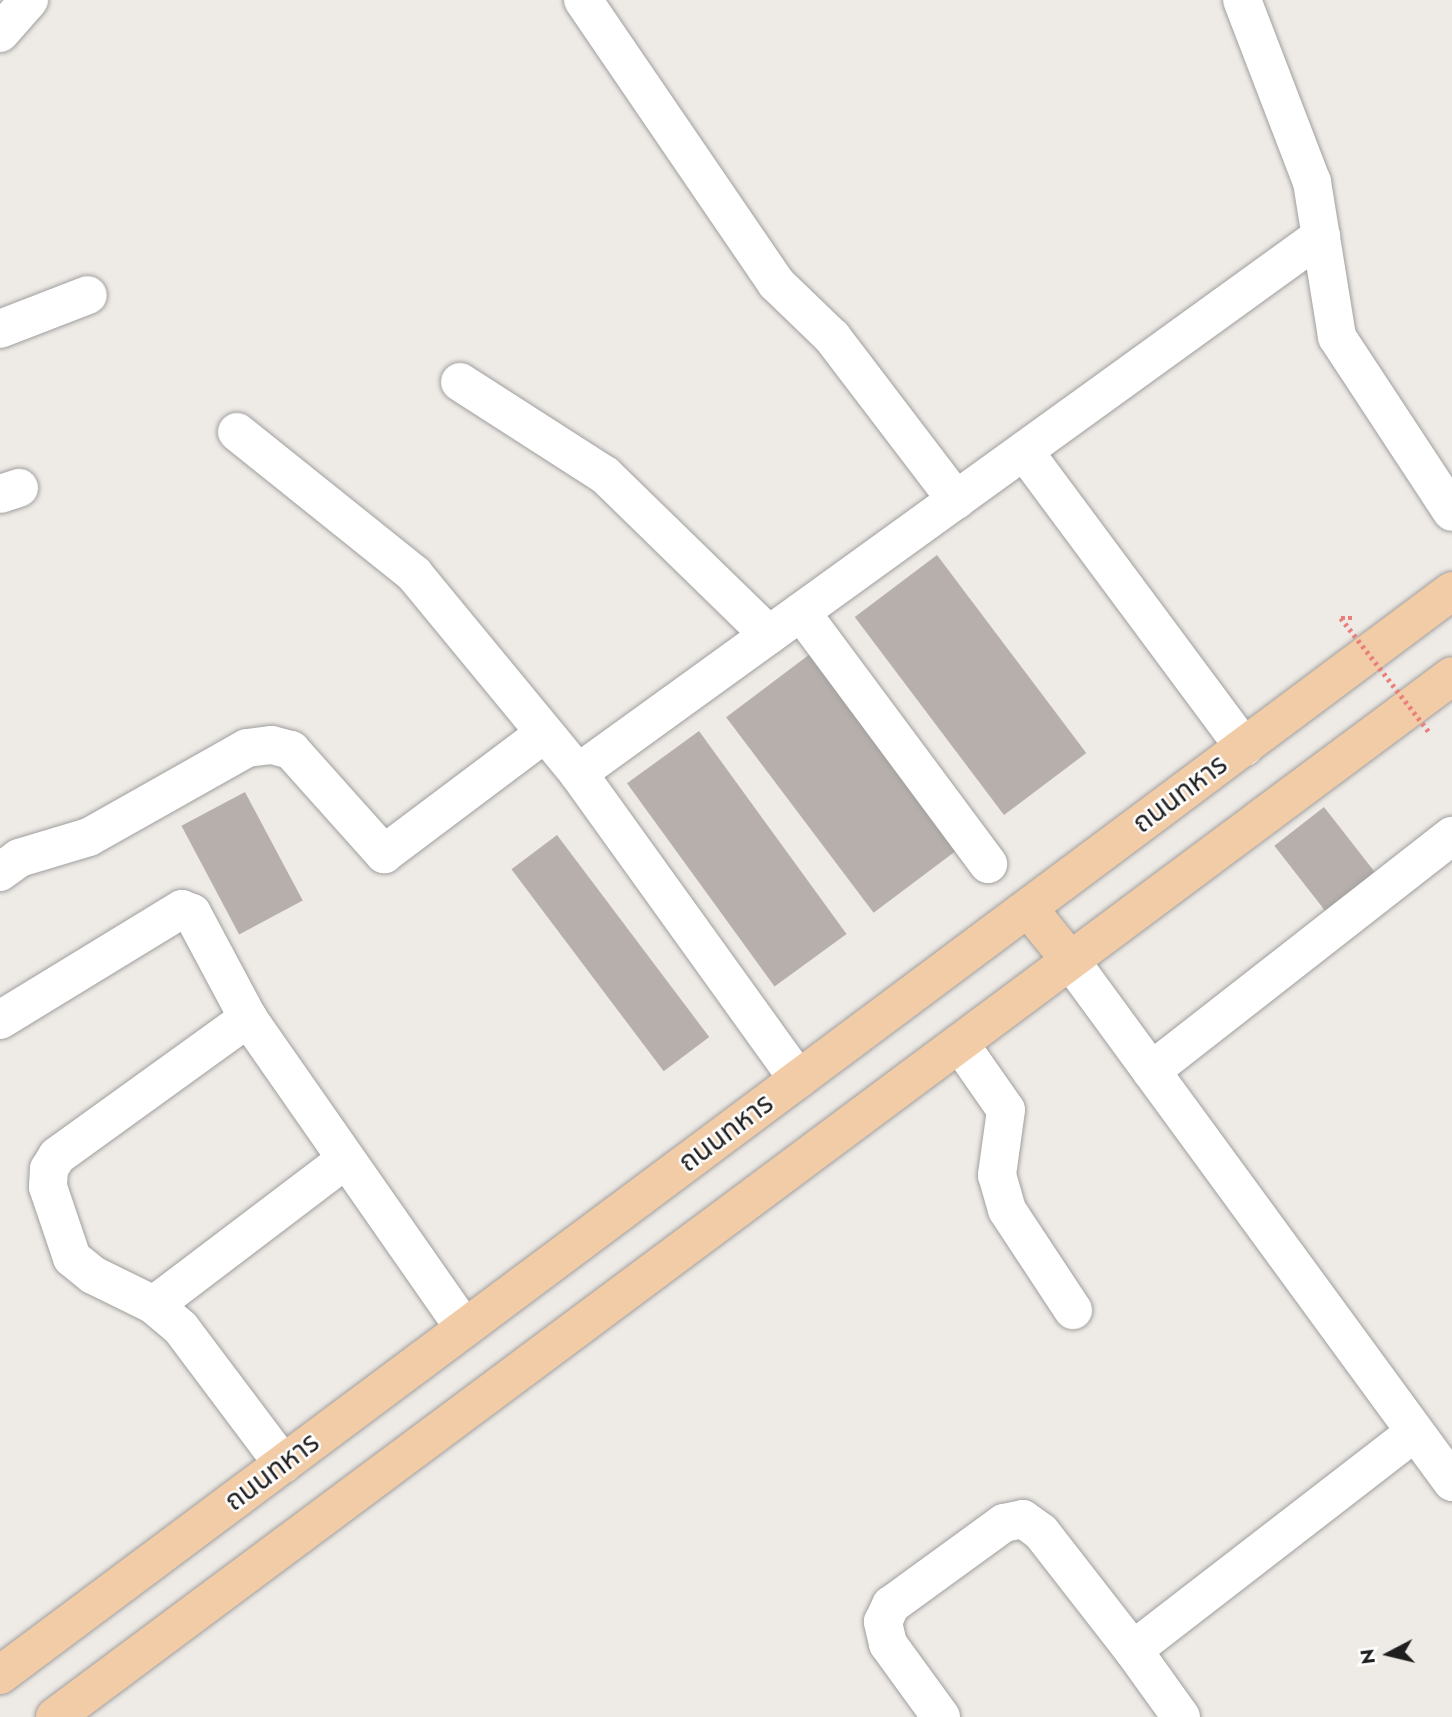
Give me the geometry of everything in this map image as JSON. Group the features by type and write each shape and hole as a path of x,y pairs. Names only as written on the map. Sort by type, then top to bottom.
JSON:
{"main road":[{"name":"ถนนทหาร","path":"0,1675 1452,591"},
{"path":"55,1717 1452,676"},
{"path":"1028,908 1070,960"}],"street":[{"path":"0,33 29,0"},
{"path":"583,0 776,284 832,337 956,500"},
{"path":"1242,0 1312,183 1337,337 1452,512"},
{"path":"578,773 1321,236"},
{"path":"0,330 88,295"},
{"path":"460,382 605,475 769,635"},
{"path":"237,432 414,574 578,773 798,1079"},
{"path":"1024,451 1244,747"},
{"path":"802,611 988,864"},
{"path":"0,872 19,858 89,837 247,748 272,745 291,750 384,854 545,733"},
{"path":"1151,1072 1452,836"},
{"path":"0,1020 182,909 192,914 248,1018 344,1161 464,1328"},
{"path":"1070,960 1452,1482"},
{"path":"248,1018 57,1156 49,1168 58,1226 72,1258 93,1275 154,1305 181,1328 283,1464"},
{"path":"960,1044 1006,1110 997,1175 1007,1210 1073,1310"},
{"path":"154,1305 344,1161"},
{"path":"1133,1650 1415,1432"},
{"path":"941,1717 888,1644 884,1622 891,1605 1004,1523 1023,1519 1041,1532 1133,1650 1181,1717"}],"path":[{"path":"1340,618 1429,732"}],"building":[{"path":"937,555 1086,753 1004,815 855,617"},
{"path":"810,654 957,850 874,913 726,717"},
{"path":"699,731 847,934 775,986 627,783"},
{"path":"245,792 303,901 239,934 181,826"},
{"path":"1324,807 1376,873 1326,912 1274,846"},
{"path":"557,835 709,1037 664,1071 511,869"}]}
